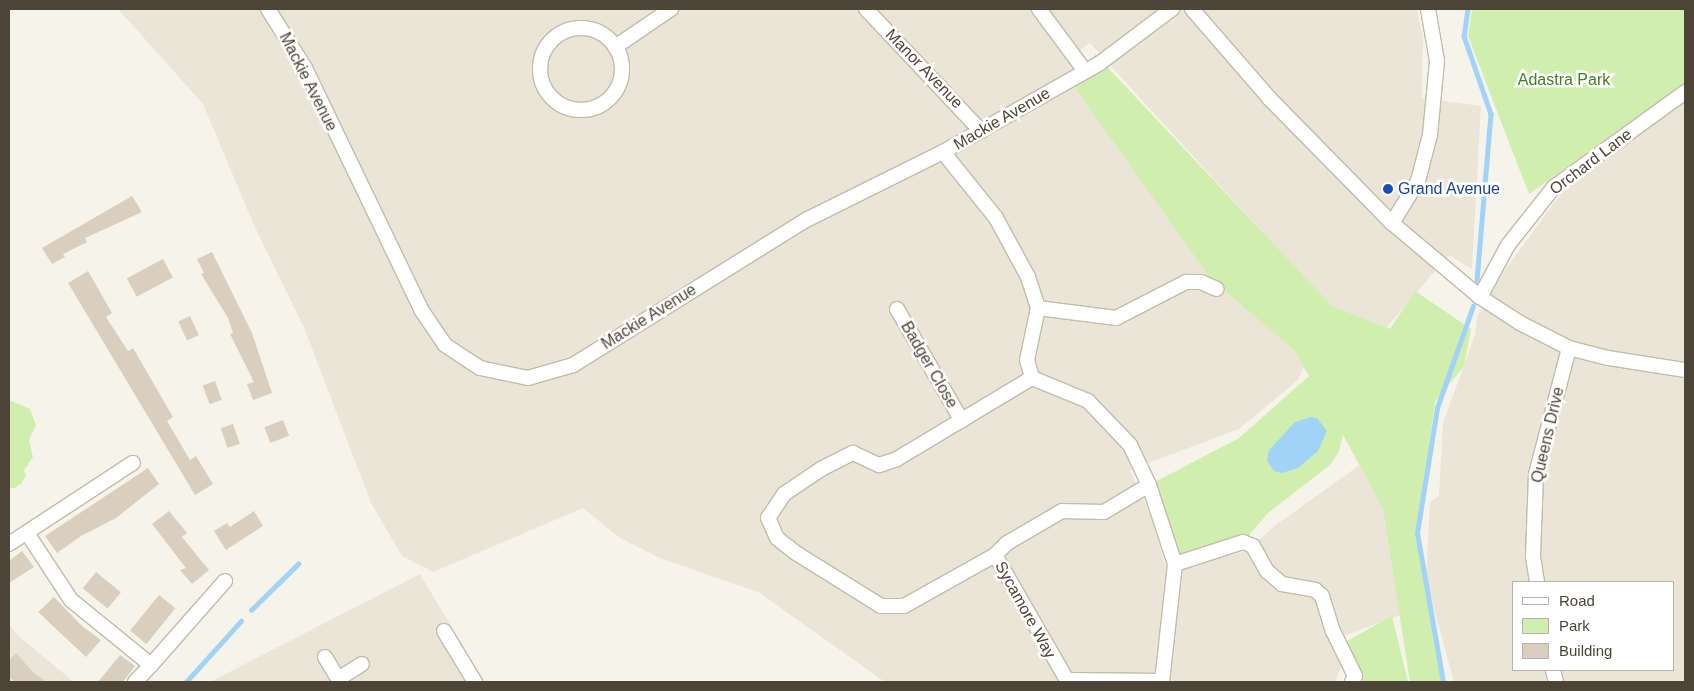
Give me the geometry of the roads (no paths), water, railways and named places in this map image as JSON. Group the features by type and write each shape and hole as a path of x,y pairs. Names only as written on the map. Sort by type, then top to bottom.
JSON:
{"street":[{"name":"Mackie Avenue","path":"268,9 305,68 422,310 445,345 480,368 528,378 573,366 808,219 943,152 1085,71 1172,9"},
{"path":"615,47 671,9"},
{"name":"Manor Avenue","path":"866,9 981,131"},
{"path":"1039,9 1085,71"},
{"path":"1192,9 1270,99 1392,223 1480,297 1520,323 1569,348 1608,358 1685,370"},
{"path":"1392,223 1418,181 1430,135 1437,61 1428,9"},
{"path":"582,28 600,34 615,47 622,73 618,87 598,107 585,110 571,109 548,94 540,68 548,44 557,36 582,28"},
{"name":"Orchard Lane","path":"1480,297 1508,245 1554,187 1685,92"},
{"path":"943,152 996,218 1028,277 1038,308 1027,360 1032,378 1088,401 1130,445 1149,485 1176,564 1162,682"},
{"path":"1038,308 1116,318 1186,282 1201,282 1217,289"},
{"name":"Badger Close","path":"897,309 962,420"},
{"name":"Queens Drive","path":"1537,581 1533,556 1536,474 1569,348"},
{"name":"Badger Close","path":"996,555 904,606 881,606 856,593 777,538 768,518 773,507 784,494 821,469 853,453 879,466 920,446 1032,378"},
{"path":"9,544 133,463"},
{"name":"Sycamore Way","path":"1149,485 1104,512 1062,512 1007,543 996,555 1066,681 1162,682"},
{"path":"27,533 71,600 151,665"},
{"path":"1176,564 1243,542 1253,546 1267,571 1282,584 1315,590 1322,596 1332,630 1355,676 1352,682"},
{"path":"135,682 225,581"},
{"path":"444,631 475,682"},
{"path":"325,657 339,681 362,664"}],"water":[{"path":"1311,417 1317,418 1327,431 1318,451 1298,468 1282,473 1274,471 1267,461 1269,450 1295,422"}],"waterway":[{"path":"1468,9 1464,36 1491,114 1477,280"},
{"path":"1443,682 1417,533 1437,408 1473,306"},
{"path":"251,610 298,564"},
{"path":"186,682 241,621"}],"place":[{"name":"Grand Avenue","path":"1388,189"}],"park label":[{"name":"Adastra Park","path":"1564,80"}]}
